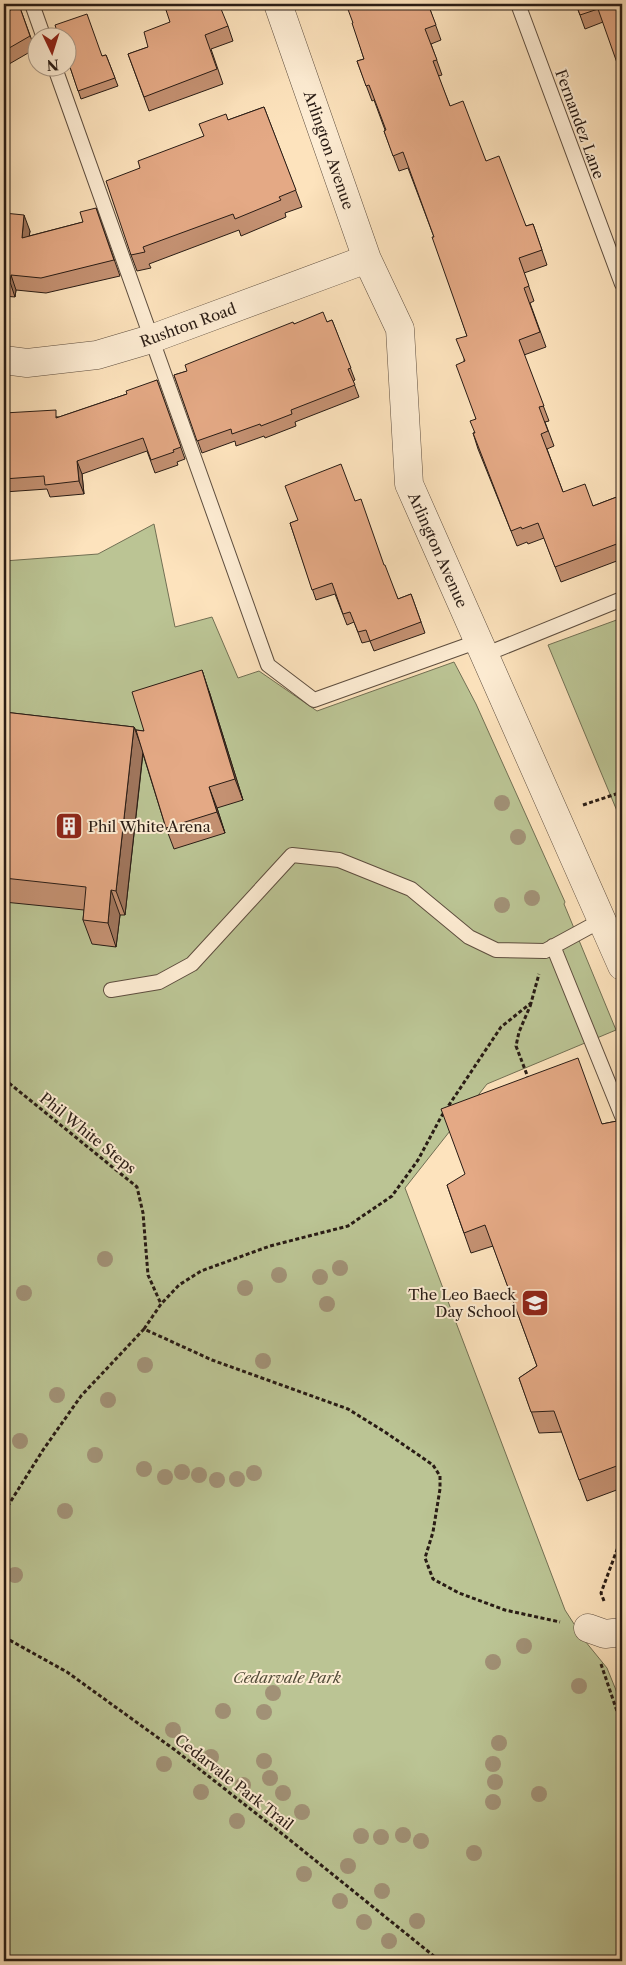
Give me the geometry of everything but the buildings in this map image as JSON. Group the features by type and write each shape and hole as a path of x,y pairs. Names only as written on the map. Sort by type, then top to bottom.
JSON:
{"street":[{"name":"Arlington Avenue","path":"278,4 367,259 400,328 409,484 622,966"},
{"name":"Rushton Road","path":"4,360 27,362 97,356 151,339 367,259"},
{"path":"588,1628 605,1634 622,1632"}],"lane":[{"path":"32,4 40,28"},
{"name":"Fernandez Lane","path":"518,4 622,284"},
{"path":"59,78 268,664 314,700 481,648 622,599"},
{"path":"111,990 159,982 192,964 292,855 339,860 411,889 469,937 496,950 549,949 602,920"},
{"path":"549,949 622,1116"}],"path":[{"path":"555,815 622,792"},
{"path":"531,1085 516,1046 519,1032 549,949"},
{"path":"4,1512 82,1396 144,1329 161,1304 179,1285 201,1271 270,1246 348,1226 392,1196 418,1160 441,1117 501,1027 531,1003"},
{"name":"Phil White Steps","path":"4,1079 137,1187 143,1213 148,1275 161,1304"},
{"path":"144,1329 212,1360 348,1409 433,1465 440,1476 440,1489 433,1532 426,1558 433,1579 459,1592 505,1610 588,1628 622,1726"},
{"path":"607,1606 601,1593 618,1548 622,1546"},
{"name":"Cedarvale Park Trail","path":"4,1637 67,1672 175,1750 440,1961"}],"green space":[{"name":"Cedarvale Park","path":"154,524 175,627 212,617 238,678 259,671 317,711 454,662 476,704 565,902 564,904 616,1030 487,1084 405,1188 565,1610 585,1641 607,1668 622,1705 622,1961 4,1961 4,561 98,554"},
{"path":"622,618 622,823 548,645"}],"place":[{"name":"Phil White Arena","path":"69,826"},
{"name":"The Leo Baeck Day School","path":"535,1303"}]}
